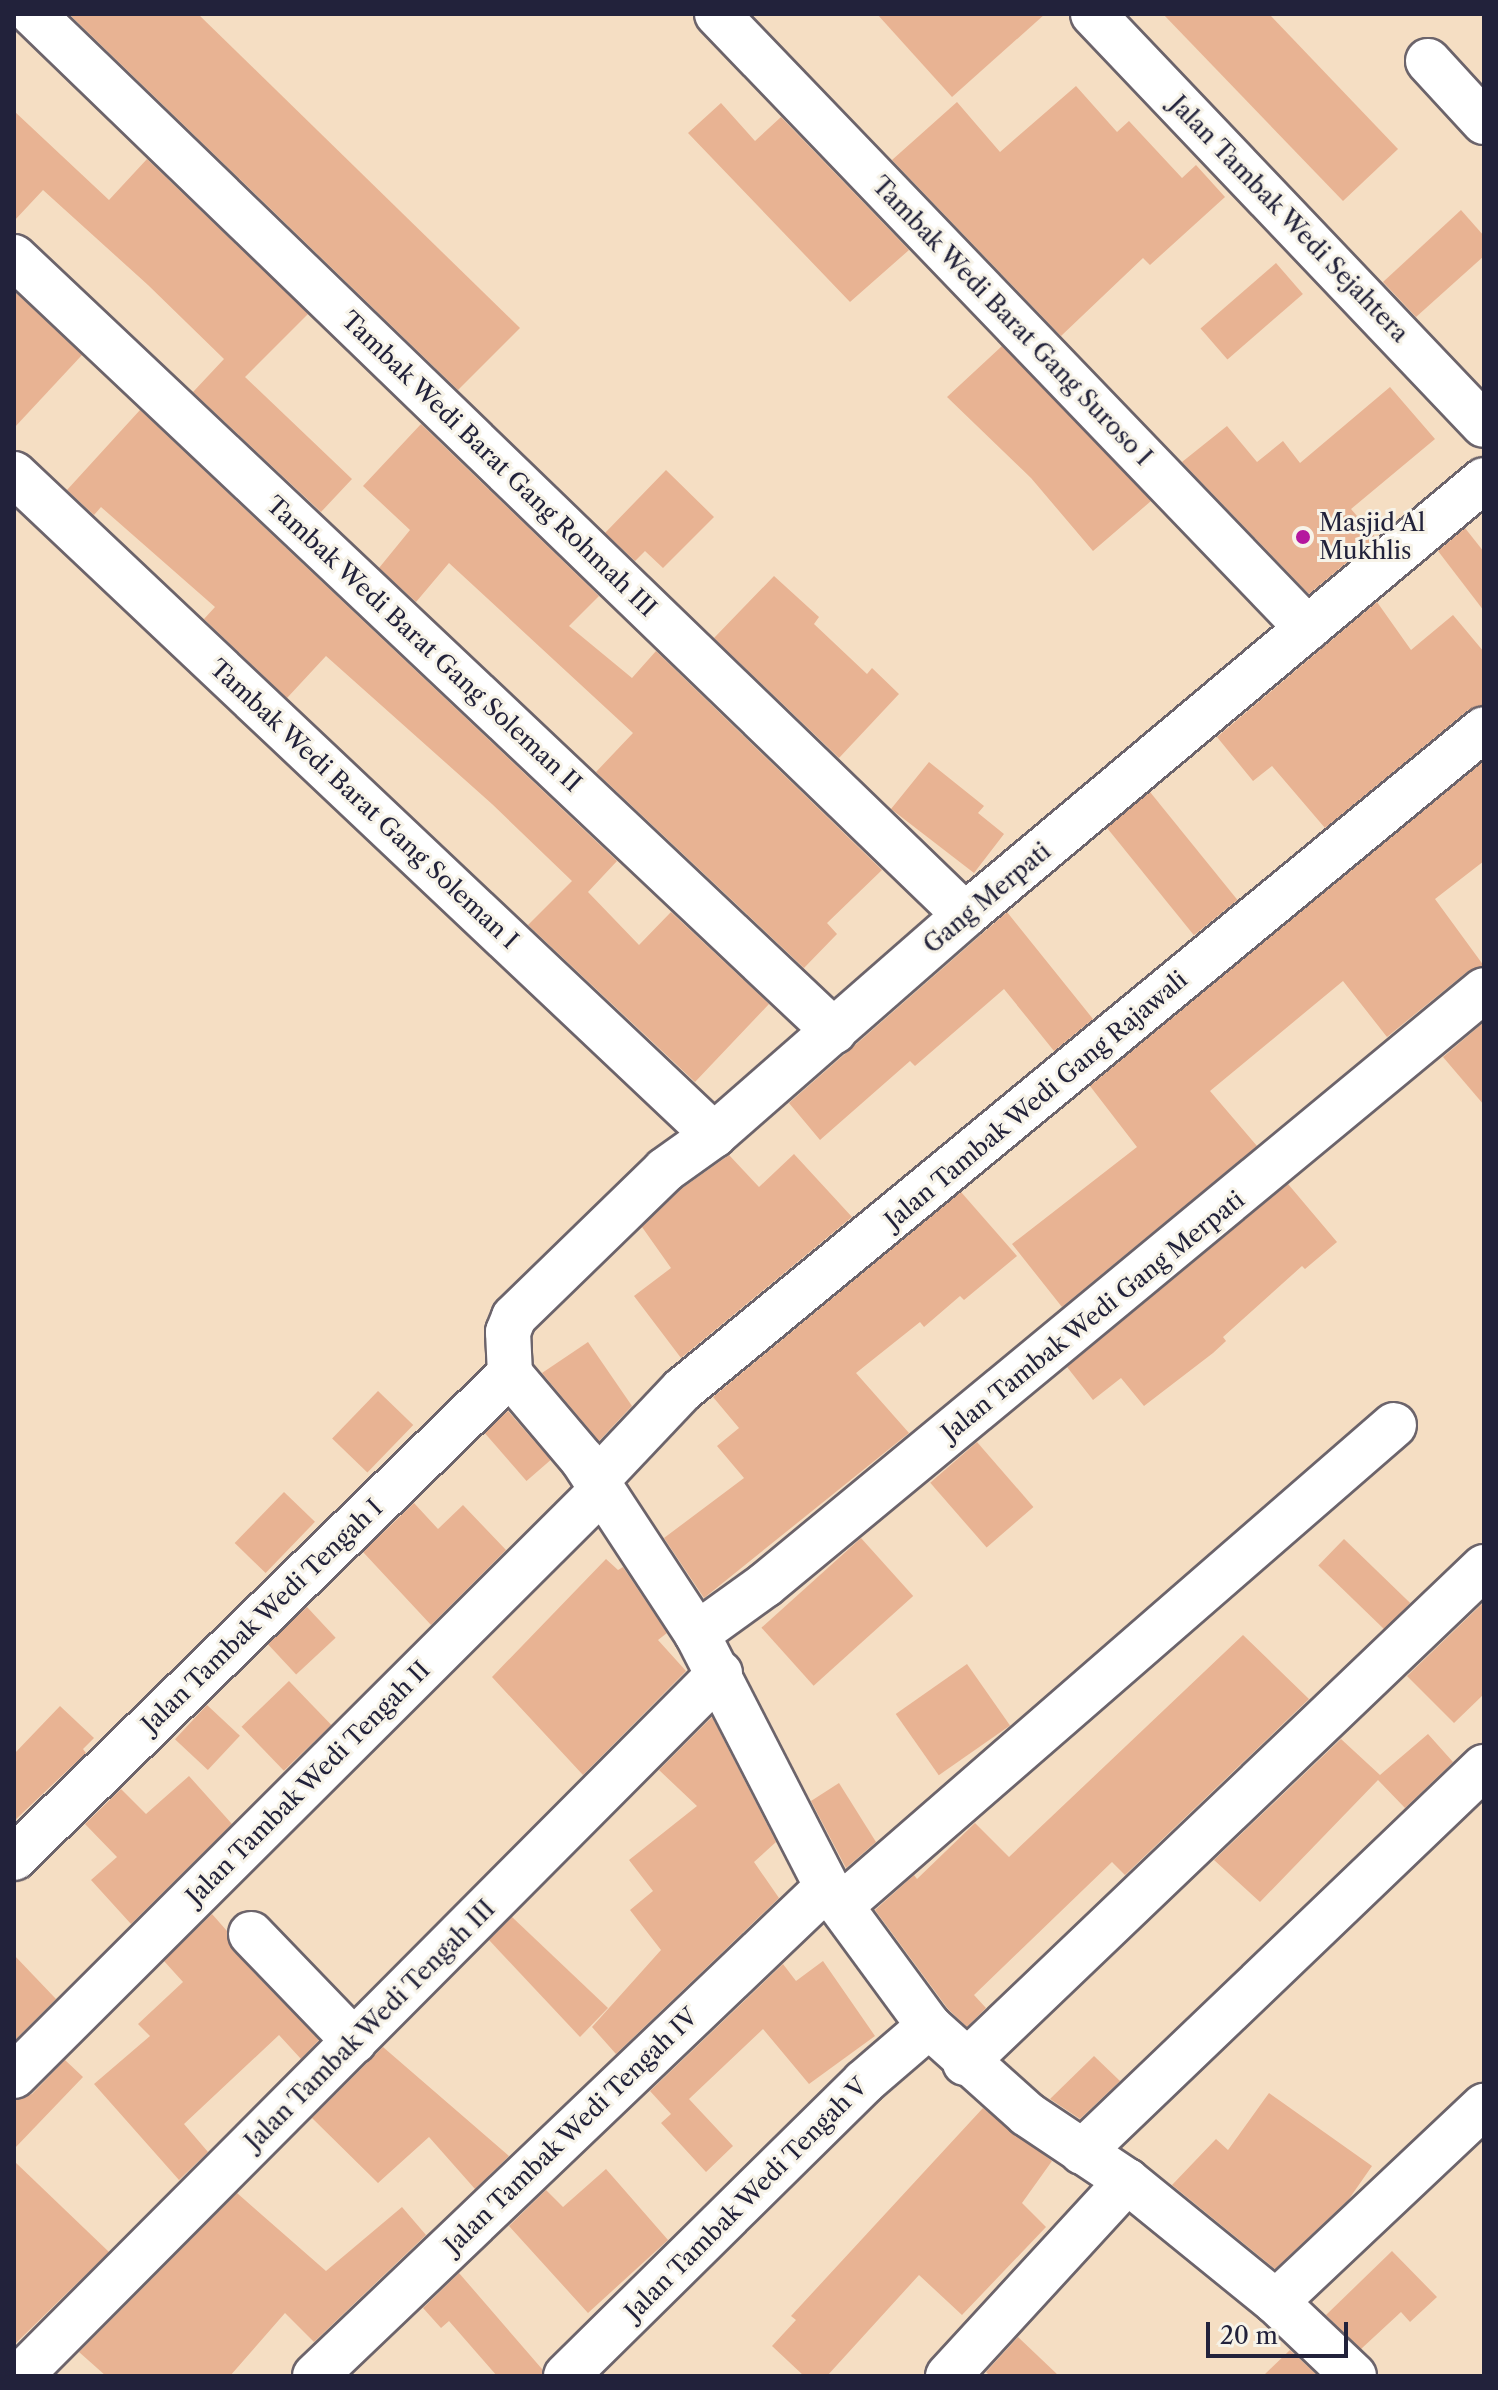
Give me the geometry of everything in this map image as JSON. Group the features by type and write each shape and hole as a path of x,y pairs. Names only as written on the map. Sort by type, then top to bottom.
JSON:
{"street":[{"name":"Tambak Wedi Barat Gang Rohmah III","path":"33,14 965,915"},
{"name":"Tambak Wedi Barat Gang Suroso I","path":"717,14 1307,628"},
{"name":"Jalan Tambak Wedi Sejahtera","path":"1093,14 1484,425"},
{"path":"1428,61 1484,122"},
{"name":"Tambak Wedi Barat Gang Soleman II","path":"14,257 834,1031"},
{"name":"Tambak Wedi Barat Gang Soleman I","path":"14,474 714,1135"},
{"name":"Gang Merpati","path":"509,1353 514,1317 665,1170 714,1135 965,915 1484,480"},
{"name":"Jalan Tambak Wedi Gang Rajawali","path":"599,1486 682,1390 1484,729"},
{"name":"Jalan Tambak Wedi Gang Merpati","path":"697,1634 765,1585 1484,990"},
{"path":"509,1353 697,1634 835,1895 929,2026 965,2063 1082,2152 1127,2181 1276,2302 1354,2376"},
{"name":"Jalan Tambak Wedi Tengah I","path":"14,1858 509,1353"},
{"name":"Jalan Tambak Wedi Tengah IV","path":"315,2376 835,1895 1394,1425"},
{"name":"Jalan Tambak Wedi Tengah II","path":"14,2076 599,1486"},
{"path":"965,2063 1484,1567"},
{"name":"Jalan Tambak Wedi Tengah III","path":"20,2376 720,1673"},
{"path":"1082,2152 1484,1767"},
{"path":"251,1934 354,2041"},
{"name":"Jalan Tambak Wedi Tengah V","path":"566,2376 864,2082 929,2026"},
{"path":"1276,2302 1484,2106"},
{"path":"948,2376 1127,2181"}],"building":[{"path":"69,14 198,14 520,328 458,390"},
{"path":"877,14 1045,14 952,97"},
{"path":"1163,14 1269,14 1398,149 1343,201"},
{"path":"1076,86 1117,132 1129,121 1182,178 1196,165 1225,197 1150,265 1143,258 1061,336 892,160 957,102 1000,152"},
{"path":"721,103 755,141 781,117 909,250 850,302 688,133"},
{"path":"14,111 109,200 147,159 308,314 245,377 352,479 321,512 193,392 224,359 148,285 43,190 14,221"},
{"path":"1461,210 1484,236 1484,256 1416,317 1383,282"},
{"path":"1276,263 1303,294 1227,360 1201,329"},
{"path":"14,291 82,355 14,428"},
{"path":"1002,346 1151,501 1093,551 1031,478 947,397"},
{"path":"1390,387 1435,439 1351,509 1376,538 1309,594 1182,462 1227,426 1257,462 1283,441 1300,463"},
{"path":"140,410 617,861 588,892 639,945 671,912 769,1004 695,1082 528,925 572,881 492,804 326,656 287,698 204,619 215,607 101,507 94,515 67,490"},
{"path":"421,424 599,596 569,626 632,678 656,651 882,870 827,923 837,934 804,968 596,772 633,733 449,563 416,602 379,568 410,530 363,486"},
{"path":"666,470 714,517 663,568 645,551 635,561 605,533"},
{"path":"1465,528 1484,552 1484,611 1438,551"},
{"path":"774,576 819,617 814,624 867,674 872,668 899,694 839,758 714,638"},
{"path":"1377,602 1411,650 1453,615 1484,652 1484,705 1468,710 1325,828 1272,766 1253,781 1217,737"},
{"path":"1484,761 1484,861 1435,899 1484,966 1468,971 1387,1037 1343,981 1210,1091 1257,1146 1062,1307 1012,1244 1137,1147 1090,1086"},
{"path":"929,762 984,806 978,813 1004,834 974,873 891,809"},
{"path":"1150,792 1237,900 1194,935 1106,827"},
{"path":"1007,912 1093,1019 1054,1051 1004,989 915,1066 910,1061 820,1140 789,1103"},
{"path":"1484,1022 1484,1105 1443,1057"},
{"path":"794,1154 852,1217 681,1358 634,1296 671,1268 642,1227 681,1189 729,1155 759,1187"},
{"path":"1288,1184 1337,1242 1305,1269 1302,1266 1223,1337 1226,1341 1213,1353 1144,1406 1121,1378 1093,1400 1067,1367"},
{"path":"961,1192 1017,1256 964,1300 960,1296 924,1327 920,1322 856,1373 909,1433 704,1598 664,1538 744,1478 717,1446 739,1428 713,1397"},
{"path":"588,1342 632,1406 599,1441 542,1373"},
{"path":"378,1391 413,1425 367,1473 332,1438"},
{"path":"508,1411 551,1460 526,1481 484,1432"},
{"path":"977,1442 1033,1507 987,1548 930,1483"},
{"path":"284,1492 315,1522 266,1573 235,1543"},
{"path":"414,1503 438,1529 463,1505 506,1550 431,1625 363,1552"},
{"path":"861,1538 913,1596 814,1686 761,1628"},
{"path":"1344,1539 1410,1603 1384,1630 1318,1566"},
{"path":"606,1559 618,1570 623,1567 667,1633 658,1640 686,1671 583,1775 492,1677"},
{"path":"1484,1602 1484,1694 1454,1723 1407,1676"},
{"path":"307,1607 336,1638 296,1675 268,1644"},
{"path":"1243,1635 1309,1699 1125,1875 1112,1862 974,1995 986,2008 967,2027 948,2009 875,1910 914,1875 917,1879 975,1823 1009,1857"},
{"path":"967,1664 1010,1725 939,1775 896,1714"},
{"path":"289,1681 331,1725 284,1771 242,1727"},
{"path":"207,1705 240,1736 208,1770 175,1739"},
{"path":"60,1706 94,1738 83,1749 86,1753 14,1821 14,1754"},
{"path":"712,1717 776,1842 754,1862 779,1898 616,2054 592,2027 661,1950 630,1910 653,1891 629,1860 697,1806 659,1770"},
{"path":"1428,1734 1453,1762 1405,1808 1378,1780 1260,1902 1214,1860 1341,1739 1380,1775"},
{"path":"189,1776 232,1824 131,1924 91,1880 117,1857 85,1824 121,1789 146,1814"},
{"path":"839,1783 876,1842 846,1868 811,1801"},
{"path":"212,1914 227,1931 233,1951 319,2040 301,2059 279,2035 184,2124 208,2152 179,2180 94,2084 150,2036 138,2024 183,1982 164,1961"},
{"path":"512,1917 608,2008 580,2037 489,1940"},
{"path":"14,1955 56,1999 14,2041"},
{"path":"823,1961 875,2036 809,2084 763,2029 689,2099 733,2146 706,2172 661,2123 671,2114 650,2091 783,1964 796,1981"},
{"path":"383,2047 509,2156 475,2189 429,2137 378,2183 312,2118"},
{"path":"1094,2056 1120,2081 1080,2119 1050,2099"},
{"path":"65,2060 83,2077 14,2149 14,2100 32,2094"},
{"path":"1269,2093 1372,2166 1349,2199 1275,2269 1172,2185 1216,2139 1228,2150"},
{"path":"983,2108 1052,2161 1022,2203 1046,2227 962,2315 919,2275 827,2376 804,2376 772,2346 796,2320 791,2316"},
{"path":"14,2161 109,2252 14,2345"},
{"path":"606,2169 668,2240 588,2313 509,2226 546,2190 563,2207"},
{"path":"237,2193 326,2271 402,2207 426,2235 314,2342 285,2313 230,2376 106,2376 79,2352"},
{"path":"1392,2251 1437,2297 1410,2322 1401,2312 1361,2349 1326,2315"},
{"path":"459,2273 542,2369 542,2376 497,2376 449,2321 441,2328 423,2308"},
{"path":"1018,2337 1059,2376 990,2376 986,2372"},
{"path":"1290,2350 1318,2376 1263,2376"}],"place":[{"name":"Masjid Al Mukhlis","path":"1303,537"}]}
